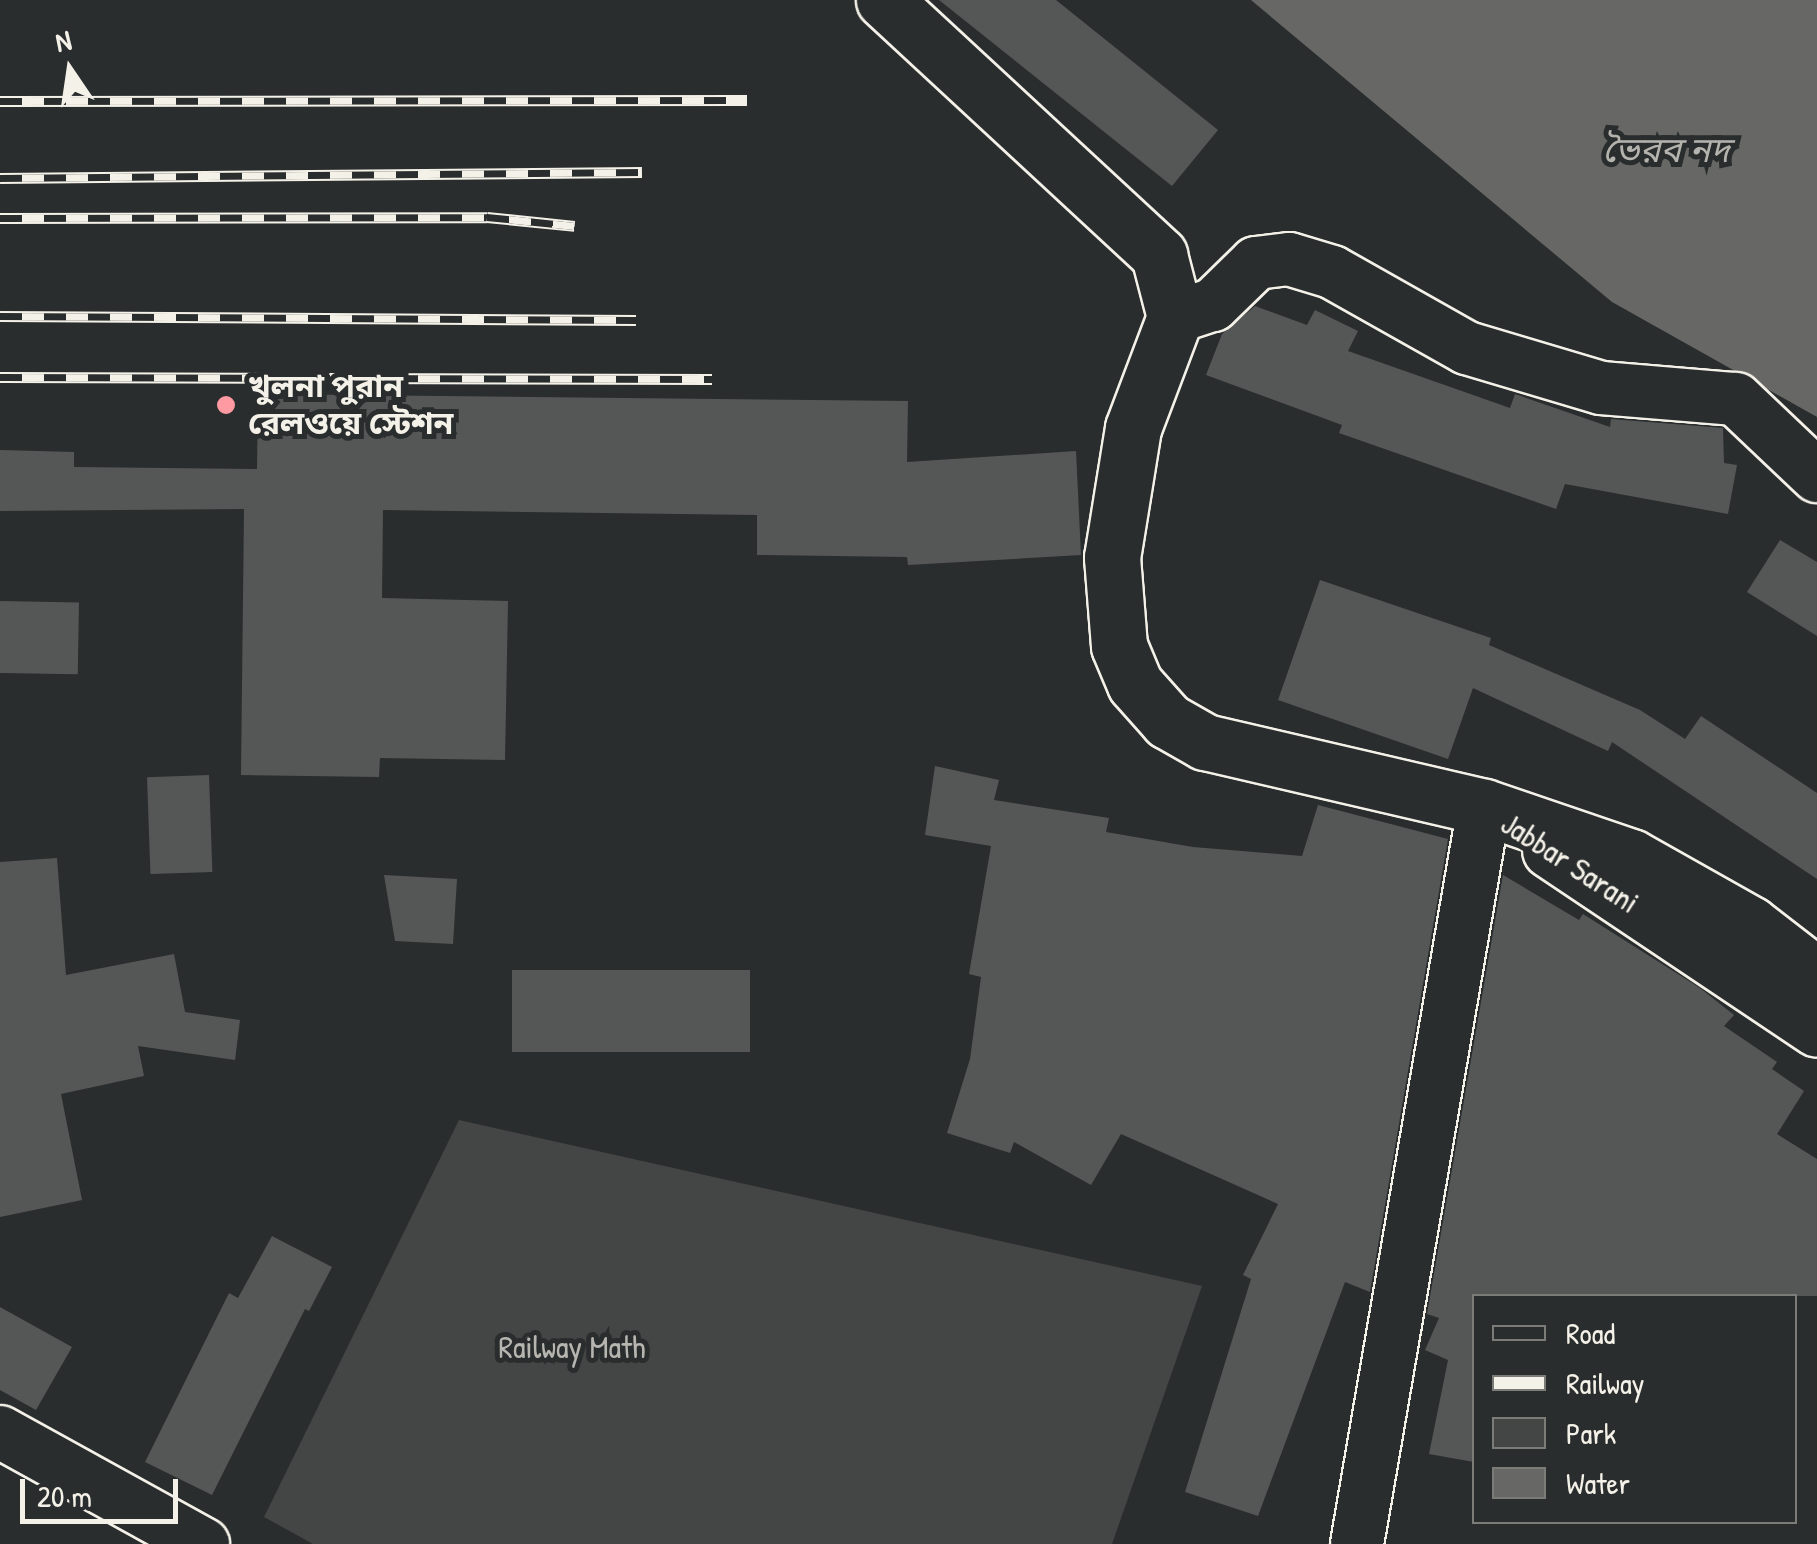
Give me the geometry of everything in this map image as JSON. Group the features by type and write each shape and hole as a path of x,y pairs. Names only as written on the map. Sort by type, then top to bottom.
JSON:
{"street":[{"path":"884,0 1158,255 1175,317 1133,428 1112,557 1118,646 1135,684 1168,721 1206,742 1484,807 1357,1544"},
{"path":"1175,317 1213,305 1256,263 1289,259 1332,272 1467,348 1600,388 1736,398 1817,476"},
{"name":"Jabbar Sarani","path":"1484,807 1631,857 1750,924 1817,976"},
{"name":"Jabbar Sarani","path":"1484,807 1817,1030"},
{"path":"0,1432 204,1544"}],"green space":[{"name":"Railway Math","path":"459,1120 1202,1286 1112,1544 313,1544 264,1517"}],"water":[{"name":"ভৈরব নদ","path":"1251,0 1817,0 1817,417 1612,302"}],"building":[{"path":"939,0 1056,0 1218,130 1172,186"},
{"path":"1255,306 1307,325 1315,310 1358,331 1348,351 1510,408 1515,394 1610,427 1611,419 1723,428 1724,463 1737,465 1728,514 1565,484 1556,509 1339,433 1342,425 1206,375 1222,334"},
{"path":"258,394 908,401 907,462 1076,451 1081,555 908,565 907,557 757,555 757,515 383,510 382,598 508,601 505,760 380,758 379,777 241,775 244,509 0,511 0,450 74,452 74,467 257,469"},
{"path":"1780,540 1817,562 1817,636 1747,592"},
{"path":"1320,580 1491,638 1489,645 1640,710 1685,739 1701,716 1817,793 1817,879 1612,742 1608,751 1473,688 1448,759 1278,700"},
{"path":"0,601 79,602 78,674 0,673"},
{"path":"935,766 999,780 994,800 1109,818 1106,832 1193,847 1302,856 1318,805 1448,839 1370,1292 1345,1282 1258,1516 1185,1492 1251,1279 1243,1275 1278,1204 1121,1134 1091,1185 1014,1142 1010,1153 947,1133 970,1059 981,977 969,974 991,846 925,835"},
{"path":"209,775 212,872 150,874 147,777"},
{"path":"57,858 66,975 174,954 185,1012 240,1020 235,1060 138,1046 144,1076 61,1094 82,1200 0,1217 0,862"},
{"path":"384,875 457,879 453,944 395,941"},
{"path":"1503,875 1579,920 1583,914 1700,988 1734,1015 1724,1026 1777,1062 1772,1069 1804,1091 1777,1134 1817,1159 1817,1296 1472,1294 1472,1462 1429,1454 1448,1360 1425,1350 1439,1318 1427,1314"},
{"path":"512,970 750,970 750,1052 512,1052"},
{"path":"272,1236 332,1267 309,1311 305,1309 212,1495 145,1462 229,1293 238,1298"},
{"path":"0,1307 72,1347 36,1410 0,1390"}],"railway":[{"path":"0,101 747,100"},
{"path":"0,178 642,172"},
{"path":"0,218 487,217 575,226"},
{"path":"0,316 636,320"},
{"path":"0,377 712,379"}],"place":[{"name":"খুলনা পুরান রেলওয়ে স্টেশন","path":"226,405"}]}
